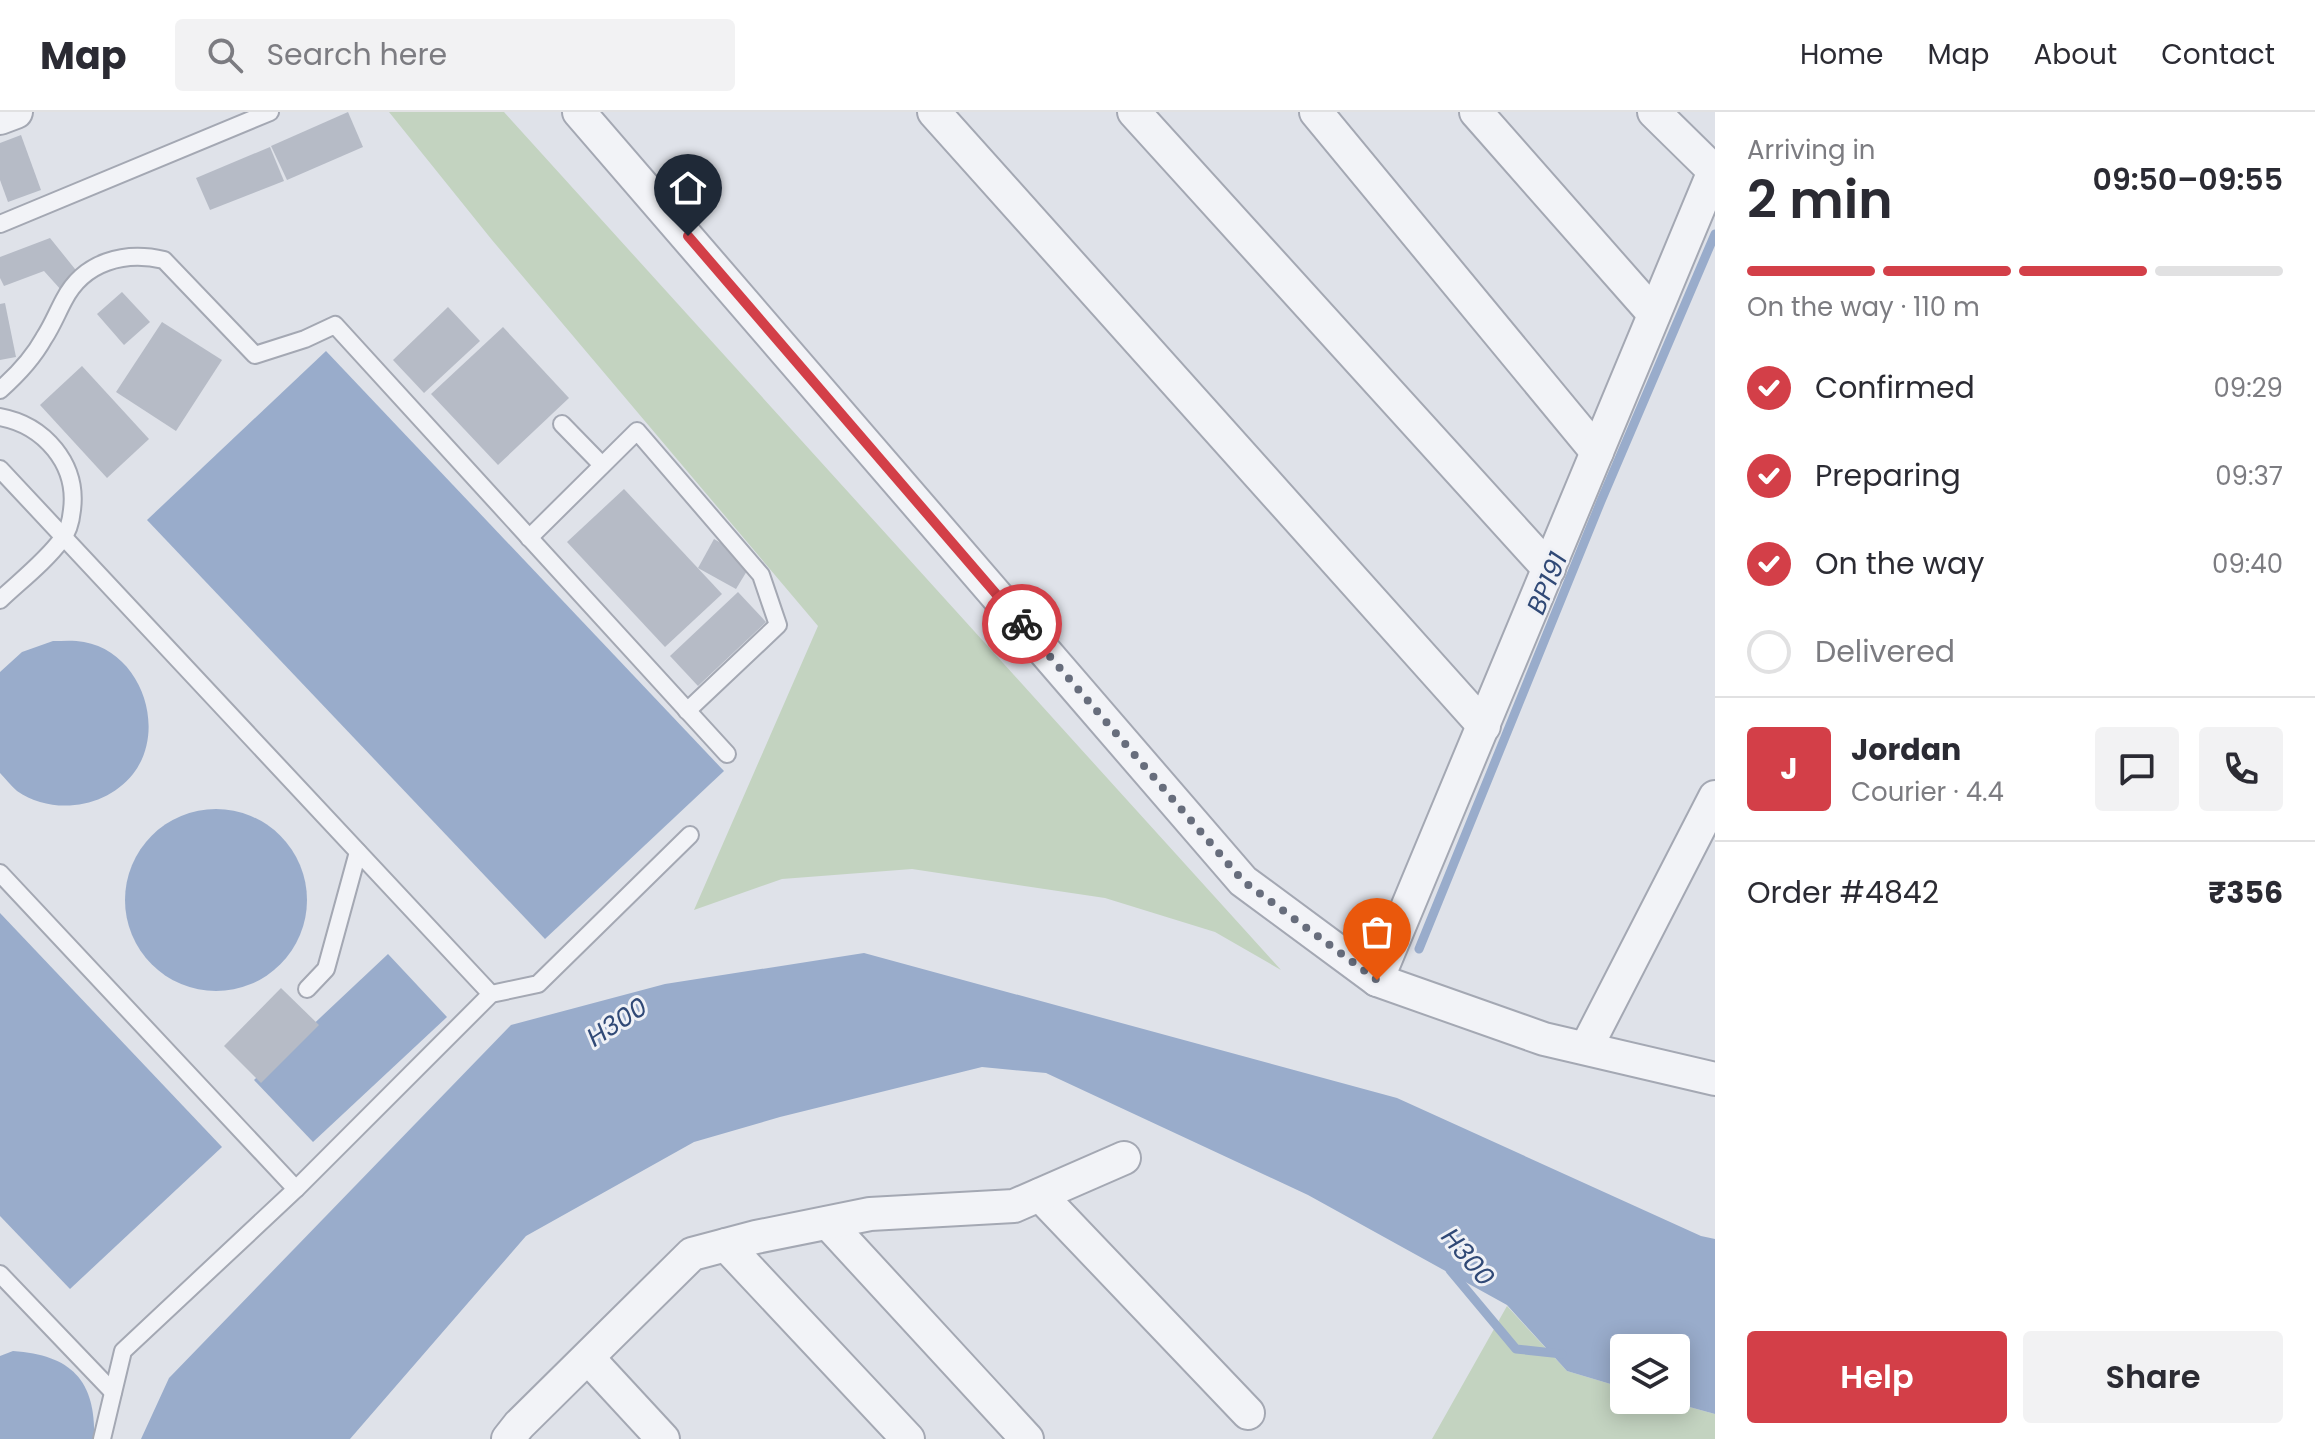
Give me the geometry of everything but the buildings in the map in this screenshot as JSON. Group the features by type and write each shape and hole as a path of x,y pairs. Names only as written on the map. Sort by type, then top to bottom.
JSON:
{"street":[{"path":"0,118 16,112"},
{"path":"934,112 1484,726"},
{"path":"1134,112 1549,569"},
{"path":"1316,112 1597,452"},
{"path":"1476,112 1654,314"},
{"path":"1377,980 1714,171 1654,112"},
{"path":"585,113 1243,881 1377,980 1544,1039 1715,1079"},
{"path":"1586,1048 1715,797"},
{"path":"508,1439 692,1254 870,1214 1014,1206 1124,1158"},
{"path":"1040,1195 1248,1413"},
{"path":"828,1223 1027,1439"},
{"path":"726,1245 908,1439"},
{"path":"589,1359 663,1439"}],"lane":[{"path":"0,224 270,112"},
{"path":"0,390 42,342 75,283 106,261 125,256 164,260 255,355 305,339 335,325 727,754"},
{"path":"0,417 28,426 43,436 66,466 73,502 71,520 64,538 0,600"},
{"path":"562,424 602,465"},
{"path":"529,538 637,431 761,575 778,625 687,711"},
{"path":"0,469 491,994"},
{"path":"102,1439 123,1351 296,1189 491,994 538,984 690,835"},
{"path":"307,989 326,969 358,852"},
{"path":"0,873 296,1189"},
{"path":"0,1274 113,1392"}],"green space":[{"path":"389,112 504,112 1281,970 1215,932 1105,898 912,869 782,879 694,910 818,626 492,240"},
{"path":"1507,1306 1567,1371 1610,1384 1610,1414 1690,1414 1690,1407 1715,1414 1715,1439 1432,1439"}],"water":[{"path":"326,351 724,771 545,939 147,520"},
{"path":"53,641 84,642 104,649 121,661 134,676 148,715 148,736 143,756 133,774 109,795 78,805 62,806 31,799 17,791 0,773 0,672 22,652"},
{"path":"216,809 251,816 267,824 280,836 292,849 300,865 307,900 300,935 292,951 280,964 267,976 251,984 216,991 181,984 165,976 152,964 140,951 132,935 125,900 132,865 140,849 152,836 165,824 181,816"},
{"path":"0,913 222,1147 70,1289 0,1216"},
{"path":"864,953 1397,1098 1701,1236 1715,1239 1715,1414 1690,1407 1690,1334 1610,1334 1610,1384 1567,1371 1507,1305 1308,1195 1046,1073 982,1067 780,1117 694,1142 526,1236 350,1439 141,1439 169,1378 511,1025 665,984"},
{"path":"388,954 447,1017 313,1142 254,1080"},
{"path":"13,1351 50,1358 76,1374 85,1386 90,1401 94,1439 0,1439 0,1356"}],"waterway":[{"name":"BP191","path":"1419,949 1601,501 1715,234"},
{"name":"H300","path":"1450,1270 1516,1349 1562,1354"}],"way so far":[{"path":"1022,624 1243,881 1377,980"}],"route":[{"path":"688,236 1022,624"}]}
